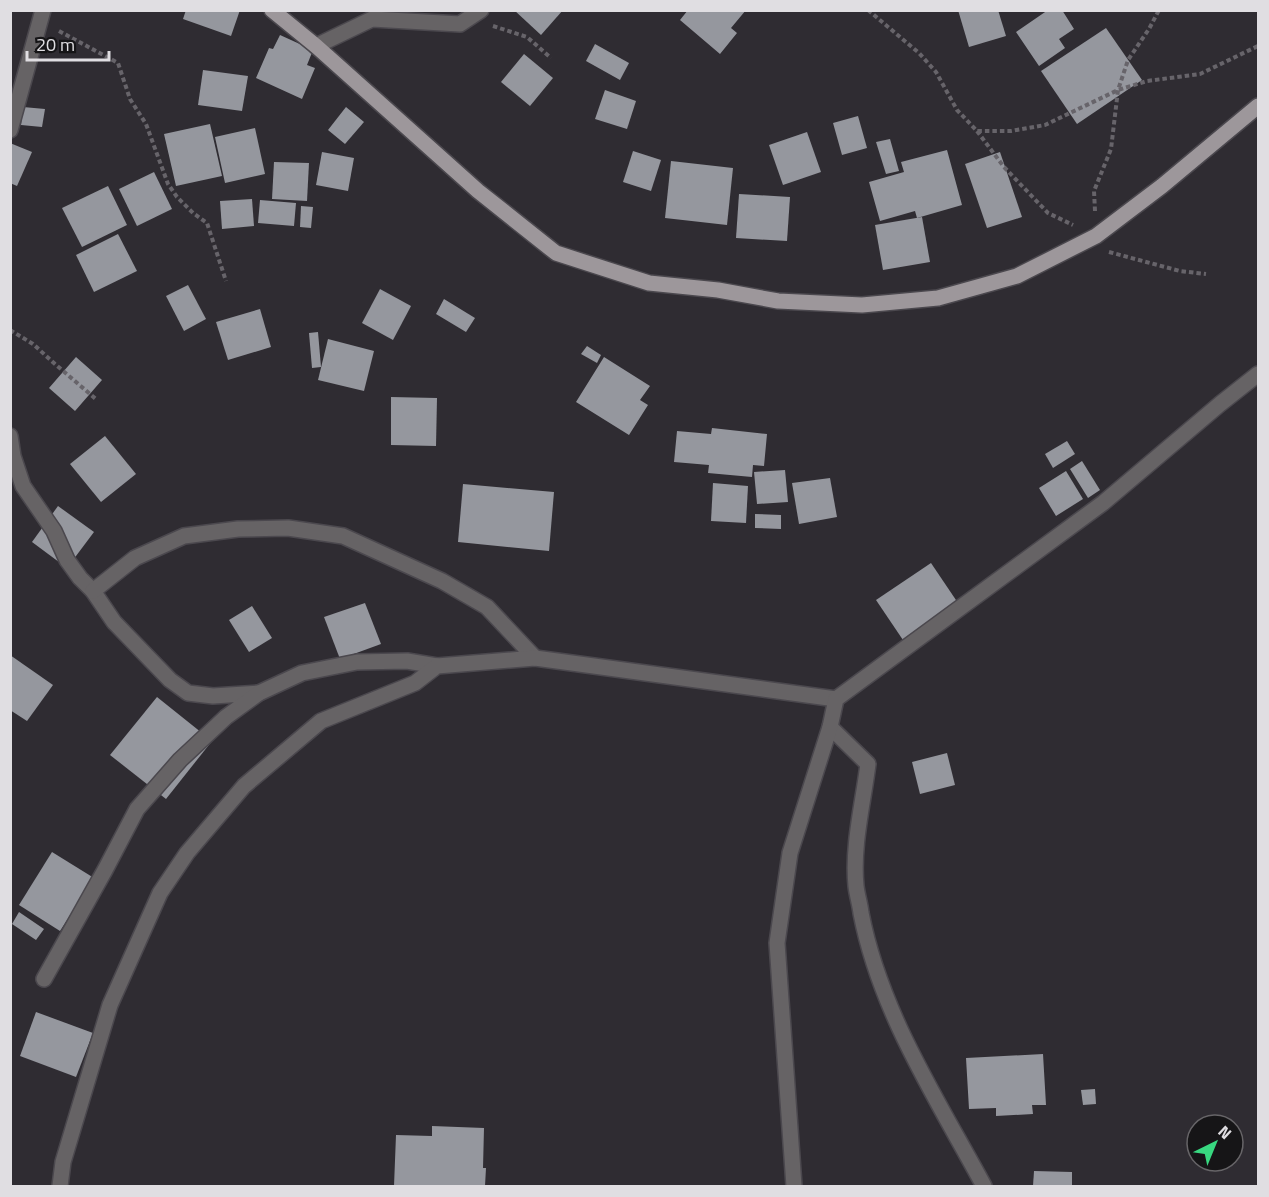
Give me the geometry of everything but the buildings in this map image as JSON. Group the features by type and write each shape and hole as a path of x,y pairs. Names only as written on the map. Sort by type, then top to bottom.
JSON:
{"main road":[{"path":"272,10 316,46 478,191 556,253 649,283 778,301 862,304 938,298 1017,276 1096,236 1162,186 1258,106"}],"street":[{"path":"316,46 372,19 459,24 481,10"},
{"path":"10,130 41,16"},
{"path":"794,1186 777,944 790,854 830,727 836,699 1103,503 1258,374"},
{"path":"10,436 13,456 23,486 54,531 67,560 93,591 114,622 170,680 188,693 213,696 259,693"},
{"path":"93,591 135,558 184,536 238,529 288,528 343,536 442,581 487,607 536,658"},
{"path":"44,979 137,809 180,760 226,717 259,693 302,673 357,662 407,661 437,666 536,658 836,699"},
{"path":"60,1186 63,1162 110,1005 160,893 188,852 244,786 321,721 415,683 437,666"},
{"path":"830,727 868,764 857,844 856,886 866,936 882,987 919,1068 984,1186"}],"path":[{"path":"868,10 920,53 936,72 957,110 977,130 1011,131 1045,125 1119,90 1147,81 1200,74 1258,46"},
{"path":"1096,236 1094,191 1111,149 1119,90 1128,60 1159,10"},
{"path":"41,16 118,63 130,99 146,124 168,184 185,205 207,224 226,281"},
{"path":"459,24 488,25 527,37 551,58"},
{"path":"10,330 33,344 97,400"}]}
